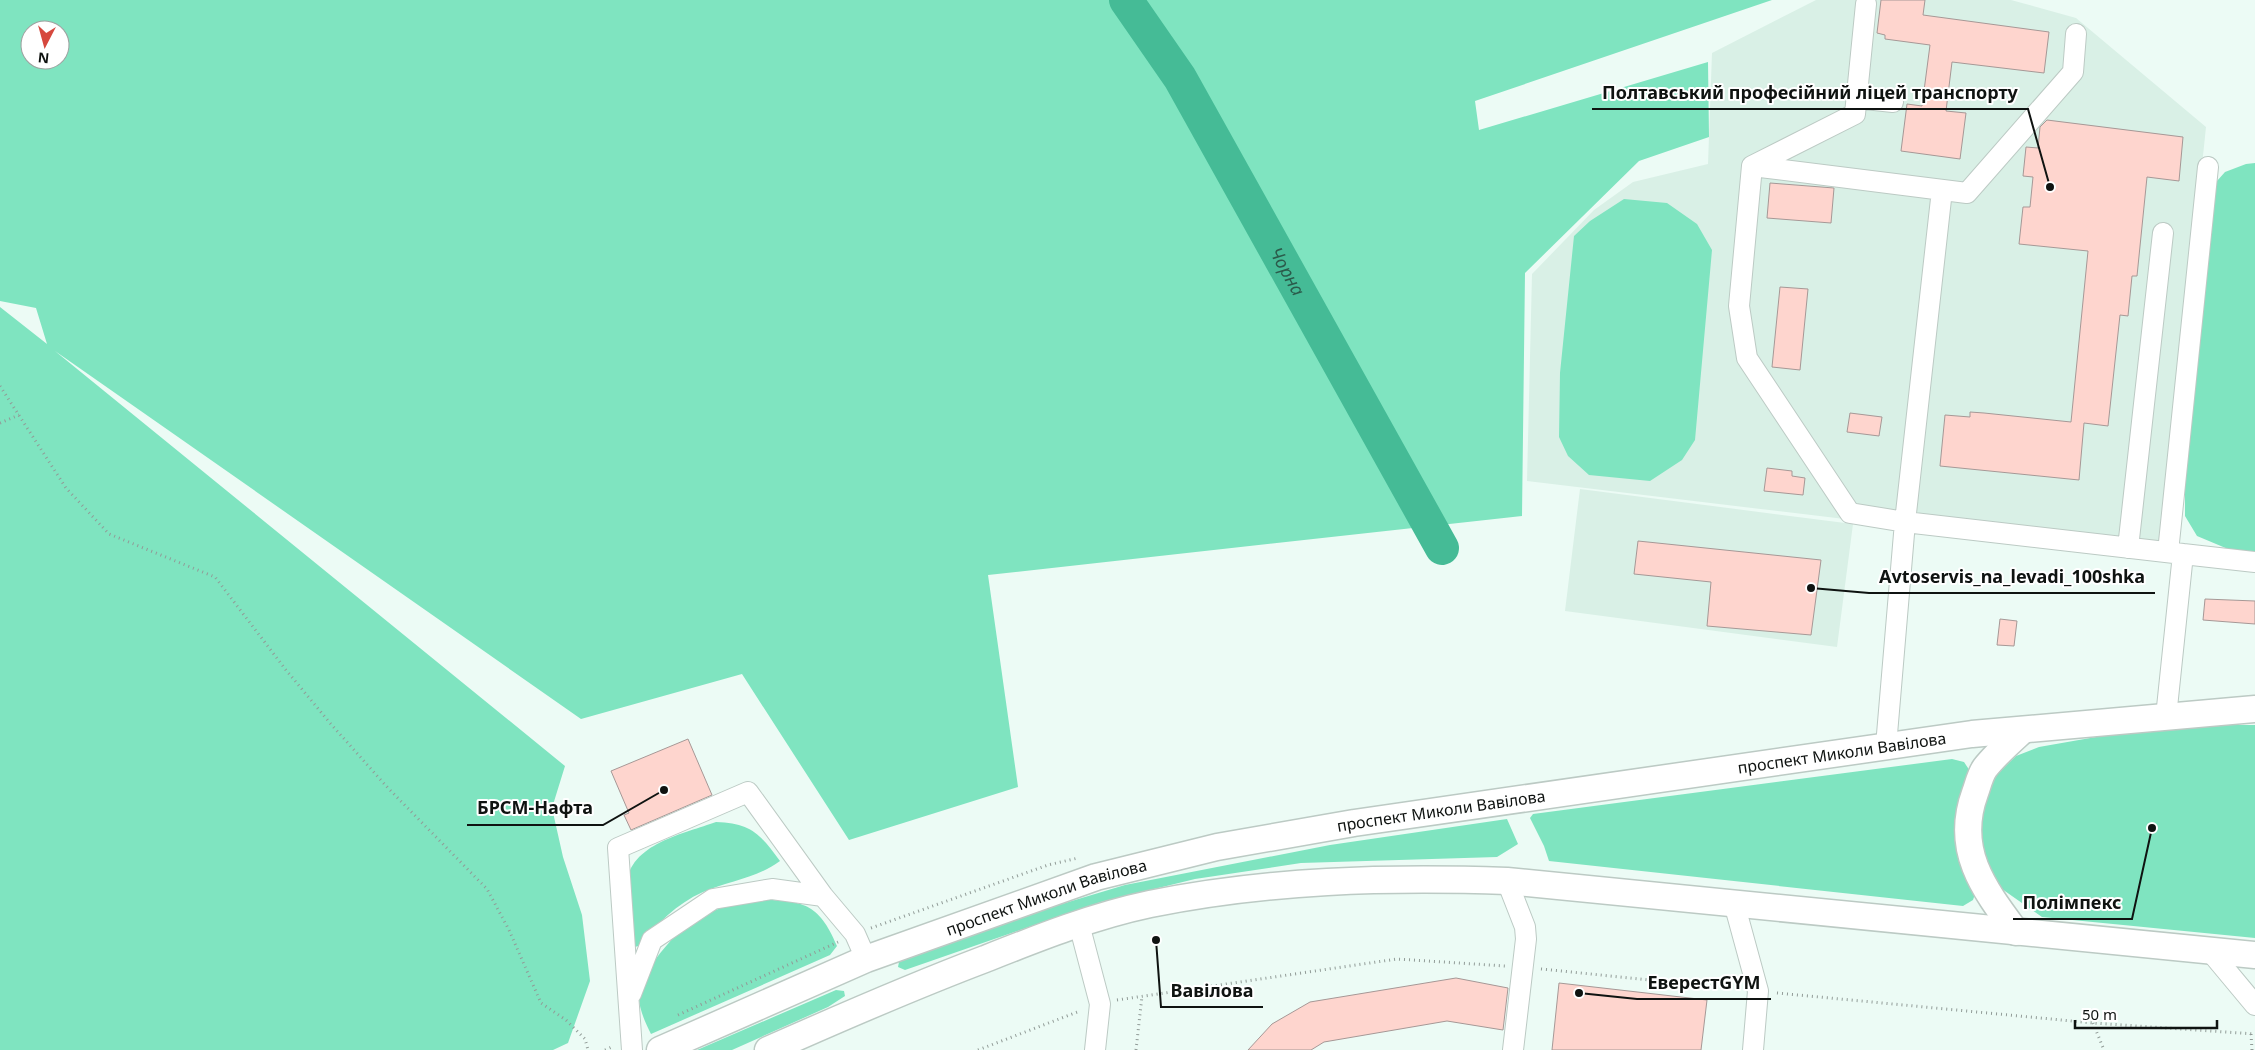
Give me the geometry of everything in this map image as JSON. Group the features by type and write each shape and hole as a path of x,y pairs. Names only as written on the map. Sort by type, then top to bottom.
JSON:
{"main road":[{"name":"проспект Миколи Вавілова","path":"660,1050 866,959 1096,878 1217,848 1354,823 1972,734 2255,709"},
{"path":"2016,932 1985,891 1973,864 1967,832 1971,804 1984,770 2023,730"},
{"path":"768,1050 883,998 1079,924 1148,904 1260,886 1333,880 1427,878 1507,880 2255,955"},
{"path":"866,959 883,998"}],"street":[{"path":"1752,166 1855,114 1866,4"},
{"path":"1752,166 1967,193 2073,72 2076,34"},
{"path":"1856,98 1893,102"},
{"path":"1752,166 1739,306 1747,358 1850,513 1905,522 2255,562"},
{"path":"2166,717 2175,553 2208,166"},
{"path":"1886,746 1905,522 1942,190"},
{"path":"2128,548 2163,233"},
{"path":"632,1050 618,848 748,792 823,896 855,934 866,959"},
{"path":"1507,880 1525,927 1525,967 1513,1050"},
{"path":"628,1000 652,940 713,899 772,888 823,896"},
{"path":"1734,903 1758,991 1753,1050"},
{"path":"1079,924 1100,1004 1095,1050"},
{"path":"2210,951 2255,1005"}],"path":[{"path":"0,386 66,488 109,534 215,577 286,670 356,752 388,788 487,888 509,930 541,1003 566,1020 585,1039 588,1050"},
{"path":"0,423 19,415"},
{"path":"978,1050 1100,1004 1142,996 1397,959 1525,967 2093,1023 2253,1034 2252,1050"},
{"path":"1136,1050 1142,996"},
{"path":"2093,1023 2104,1050"}],"shaded area":[{"path":"1816,0 2011,0 2076,18 2206,127 2161,557 1527,481 1532,274 1594,210 1633,182 1708,164 1712,53"},
{"path":"1580,489 1853,524 1837,647 1565,611"}],"green space":[{"path":"0,0 1772,0 1475,101 1479,130 1708,62 1709,137 1639,161 1525,273 1522,516 988,575 1018,787 849,840 742,674 581,719 55,351 565,766 552,808 563,857 582,915 590,981 568,1043 553,1050 0,1050 0,307 47,344 36,308 0,301"},
{"path":"2255,163 2255,552 2228,549 2197,536 2185,516 2185,456 2207,235 2217,181 2225,172 2246,164"},
{"path":"1624,199 1667,203 1697,224 1712,250 1695,440 1682,460 1650,481 1589,475 1568,456 1559,437 1560,373 1574,236 1590,221"},
{"path":"2194,725 2255,725 2255,938 2042,917 2002,889 1988,866 1978,840 1982,805 1995,776 2016,756 2039,747 2113,734"},
{"path":"1952,759 1964,762 1970,771 1976,891 1973,900 1963,906 1549,861 1530,818 1533,814"},
{"path":"1507,819 1518,844 1497,857 1301,863 1195,879 1101,902 905,970 898,967 899,962 1025,915 1125,885 1330,845"},
{"path":"716,822 738,825 754,832 780,861 762,871 713,888 684,902 668,915 639,946 634,947 628,908 627,885 630,871 637,859 661,842"},
{"path":"752,899 782,901 805,906 822,919 830,930 837,946 830,955 651,1034 641,1009 639,994 647,972 655,960 686,926 697,919 722,908"},
{"path":"836,990 844,991 845,996 828,1007 732,1050 697,1050"}],"building":[{"path":"1881,0 1925,0 1923,15 2049,32 2044,73 1952,62 1946,111 1966,113 1960,159 1901,151 1907,104 1922,106 1930,45 1885,39 1885,35 1877,33"},
{"path":"2047,120 2183,137 2179,181 2147,177 2137,276 2132,276 2128,316 2120,315 2108,426 2084,423 2079,480 1940,466 1945,415 1970,417 1970,412 2071,422 2088,251 2019,244 2023,207 2030,207 2033,177 2023,176 2026,147 2038,148 2040,127"},
{"path":"1770,183 1834,188 1831,223 1767,218"},
{"path":"1780,287 1808,289 1800,370 1772,367"},
{"path":"1850,413 1882,417 1879,436 1847,432"},
{"path":"1767,468 1792,471 1792,476 1805,478 1803,495 1764,491"},
{"path":"1638,541 1821,560 1811,635 1707,626 1711,582 1634,574"},
{"path":"2205,599 2255,601 2255,624 2203,620"},
{"path":"2000,619 2017,621 2014,646 1997,645"},
{"path":"688,739 712,795 631,830 624,815 629,813 611,771"},
{"path":"1456,978 1508,988 1503,1030 1447,1021 1324,1042 1311,1050 1248,1050 1272,1024 1310,1002"},
{"path":"1559,983 1707,1000 1701,1050 1552,1050"}],"waterway":[{"name":"Чорна","path":"1126,0 1180,78 1442,548"}],"place":[{"name":"Полтавський професійний ліцей транспорту","path":"2050,187"},
{"name":"Avtoservis_na_levadi_100shka","path":"1811,588"},
{"name":"БРСМ-Нафта","path":"664,790"},
{"name":"Полімпекс","path":"2152,828"},
{"name":"Вавілова","path":"1156,940"},
{"name":"ЕверестGYM","path":"1579,993"}]}
